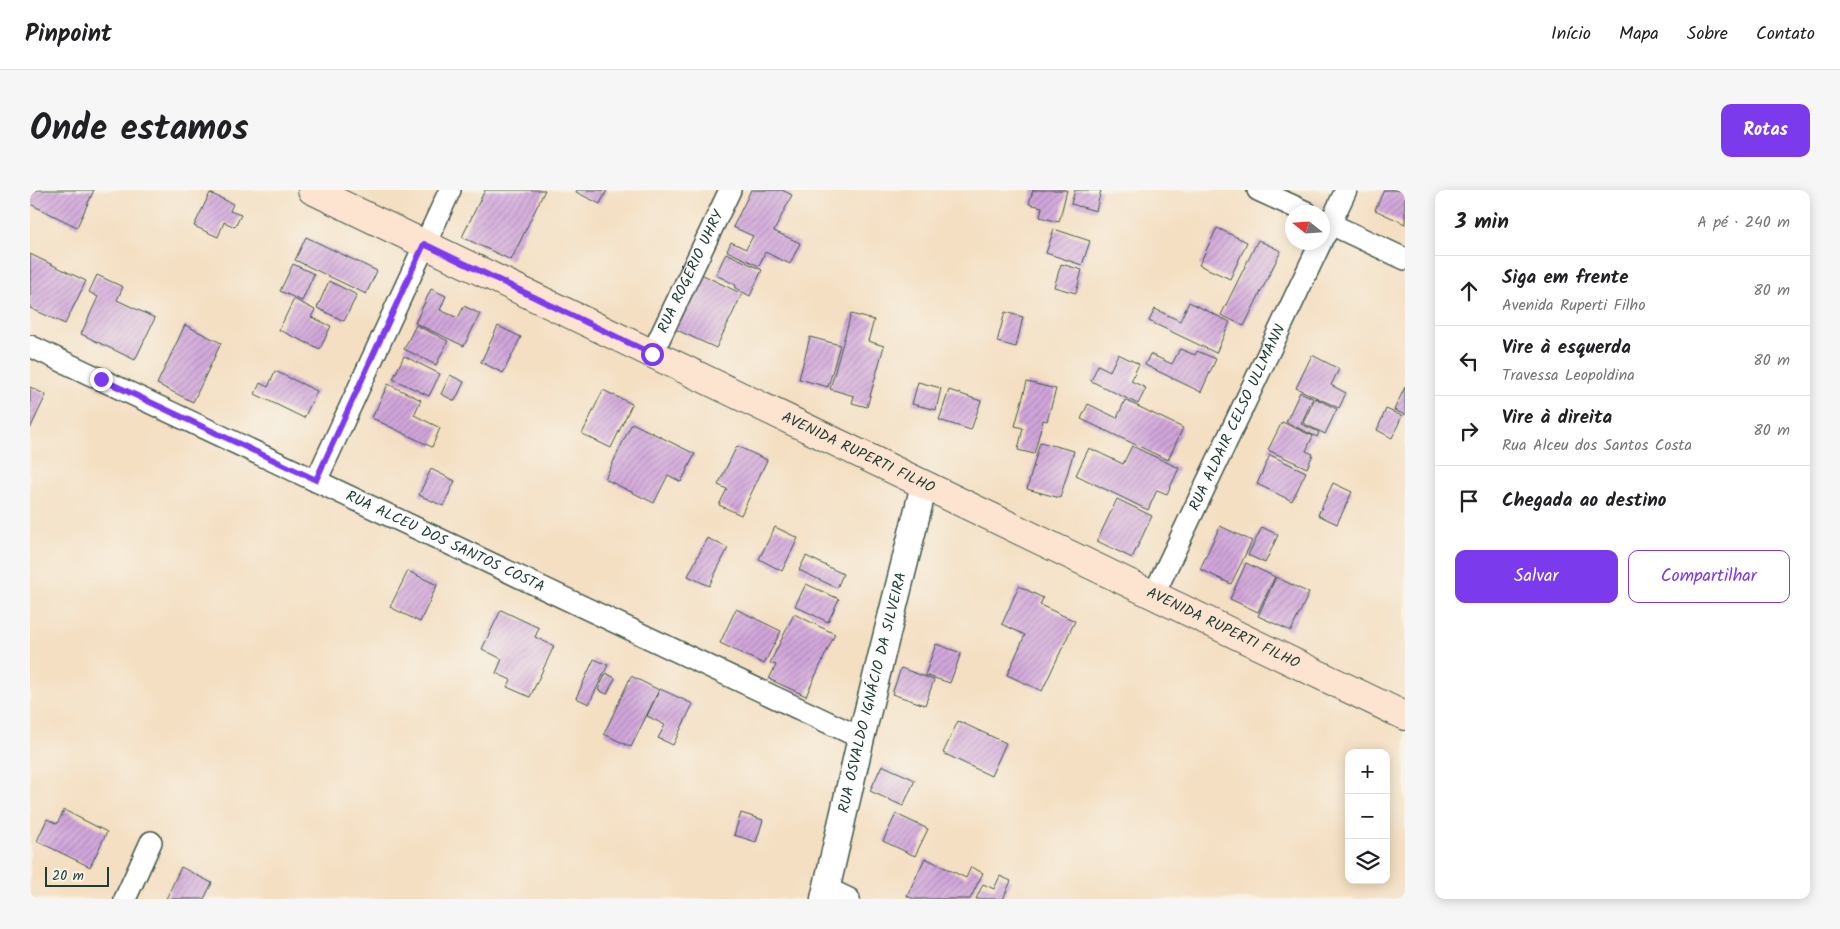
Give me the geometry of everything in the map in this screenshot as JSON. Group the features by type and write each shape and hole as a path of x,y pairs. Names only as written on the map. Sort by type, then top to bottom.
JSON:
{"main road":[{"name":"AVENIDA RUPERTI FILHO","path":"312,190 1405,716"}],"street":[{"path":"316,480 450,190"},
{"name":"RUA ROGÉRIO UHRY","path":"652,354 730,190"},
{"path":"1258,190 1291,205"},
{"name":"RUA ALDAIR CELSO ULLMANN","path":"1330,220 1346,190"},
{"path":"1330,233 1405,259"},
{"name":"RUA ALDAIR CELSO ULLMANN","path":"1154,594 1315,250"},
{"name":"RUA ALCEU DOS SANTOS COSTA","path":"30,346 861,738"},
{"name":"RUA OSVALDO IGNÁCIO DA SILVEIRA","path":"833,895 861,738 924,485"},
{"path":"125,899 151,842"}],"building":[{"path":"30,190 94,190 77,227 30,204"},
{"path":"485,190 545,190 511,260 462,237"},
{"path":"577,190 607,190 600,204 576,192"},
{"path":"751,190 782,190 792,195 774,231 800,243 790,264 765,252 759,266 727,251 731,242 746,249 753,236 733,227"},
{"path":"1033,190 1067,190 1059,222 1040,217 1042,207 1029,204"},
{"path":"1075,190 1101,190 1096,211 1071,204"},
{"path":"1384,190 1405,190 1405,224 1375,210"},
{"path":"210,193 233,204 230,211 241,215 235,227 224,222 218,237 194,226"},
{"path":"1217,228 1247,242 1230,279 1199,265"},
{"path":"1054,229 1090,241 1082,265 1046,253"},
{"path":"306,237 377,271 366,294 295,260"},
{"path":"1258,240 1281,251 1244,326 1221,315"},
{"path":"726,253 762,270 750,296 735,288 736,285 716,275"},
{"path":"30,254 86,281 65,324 30,308"},
{"path":"293,264 314,274 302,301 280,291"},
{"path":"1061,264 1082,270 1076,293 1054,287"},
{"path":"701,274 742,294 716,348 675,329"},
{"path":"97,275 123,287 117,300 155,318 135,360 81,334 98,297 89,292"},
{"path":"329,281 357,295 344,321 317,308"},
{"path":"431,289 446,296 440,310 458,318 464,306 480,314 464,346 415,323"},
{"path":"294,299 315,310 311,317 331,326 320,349 279,330"},
{"path":"1189,302 1230,322 1216,353 1149,321 1155,309 1180,321"},
{"path":"1005,312 1023,317 1016,347 997,342"},
{"path":"851,314 874,320 868,341 884,346 867,407 852,403 854,396 830,389"},
{"path":"185,325 221,343 193,402 157,384"},
{"path":"416,325 448,341 436,365 404,349"},
{"path":"498,326 521,337 503,373 481,362"},
{"path":"810,337 840,345 828,387 799,379"},
{"path":"1180,349 1195,355 1197,351 1216,359 1201,392 1145,365 1150,354 1172,364"},
{"path":"1118,354 1139,364 1131,381 1146,388 1138,404 1091,381 1098,365 1110,371"},
{"path":"1312,355 1339,369 1331,385 1346,393 1339,408 1296,388"},
{"path":"404,356 440,374 429,396 393,379"},
{"path":"275,371 317,391 304,418 255,394 260,383 268,387"},
{"path":"450,375 464,382 455,401 441,394"},
{"path":"918,382 941,388 936,410 912,404"},
{"path":"1027,382 1056,389 1047,421 1043,420 1034,454 1018,450 1023,428 1015,426"},
{"path":"388,384 421,400 414,415 440,428 432,447 372,418"},
{"path":"30,387 46,395 30,429"},
{"path":"1405,387 1405,415 1394,410"},
{"path":"603,390 632,404 611,448 582,434"},
{"path":"949,390 981,401 971,430 939,420"},
{"path":"1300,392 1313,398 1301,424 1319,432 1317,437 1286,422"},
{"path":"1315,398 1337,409 1325,434 1303,423"},
{"path":"1125,400 1183,428 1168,460 1081,419 1088,404 1117,418"},
{"path":"1386,409 1402,416 1392,438 1377,430"},
{"path":"1282,422 1313,436 1306,451 1313,454 1307,468 1268,450"},
{"path":"632,423 695,454 681,482 668,475 654,503 605,479"},
{"path":"1040,442 1074,451 1060,498 1027,489"},
{"path":"737,446 767,460 741,515 719,505 727,489 718,485"},
{"path":"1132,446 1179,468 1167,494 1157,490 1148,510 1076,475 1089,448 1123,464"},
{"path":"1270,455 1306,472 1292,501 1257,484"},
{"path":"431,469 455,481 443,506 419,495"},
{"path":"1333,483 1352,492 1337,524 1318,515"},
{"path":"1117,499 1152,516 1132,558 1097,541"},
{"path":"1220,526 1252,541 1231,584 1200,569"},
{"path":"775,527 798,538 782,571 759,559"},
{"path":"1262,527 1278,535 1265,563 1248,555"},
{"path":"707,538 728,548 709,586 688,576"},
{"path":"806,556 843,574 837,588 799,570"},
{"path":"1246,563 1275,577 1258,612 1230,599"},
{"path":"408,571 437,585 420,622 390,607"},
{"path":"1276,577 1309,593 1291,631 1258,616"},
{"path":"806,584 839,599 828,622 795,606"},
{"path":"1019,586 1043,598 1040,605 1075,621 1042,691 1007,675 1025,635 1002,624"},
{"path":"736,609 781,631 764,664 720,643"},
{"path":"501,610 539,628 535,637 554,646 530,697 507,687 511,680 496,673 502,659 482,649"},
{"path":"794,614 835,634 806,696 769,679 776,665 770,663"},
{"path":"936,644 961,653 950,683 925,675"},
{"path":"594,659 608,665 589,704 576,698"},
{"path":"901,668 934,680 925,705 892,694"},
{"path":"606,673 615,678 607,694 598,690"},
{"path":"631,676 659,690 631,747 604,734"},
{"path":"660,689 693,704 673,745 658,738 665,725 647,716"},
{"path":"958,721 1006,743 991,776 943,753"},
{"path":"882,765 915,780 903,806 870,791"},
{"path":"64,810 107,832 90,867 37,841 47,819 57,824"},
{"path":"741,813 763,820 756,842 734,835"},
{"path":"896,814 928,829 915,856 883,841"},
{"path":"925,858 966,878 971,867 983,873 970,899 914,899 907,896"},
{"path":"181,867 212,883 204,899 166,899"},
{"path":"1000,876 1011,881 1003,899 976,899 983,884 994,889"}],"route":[{"path":"101,379 316,480 424,244 652,354"}]}
